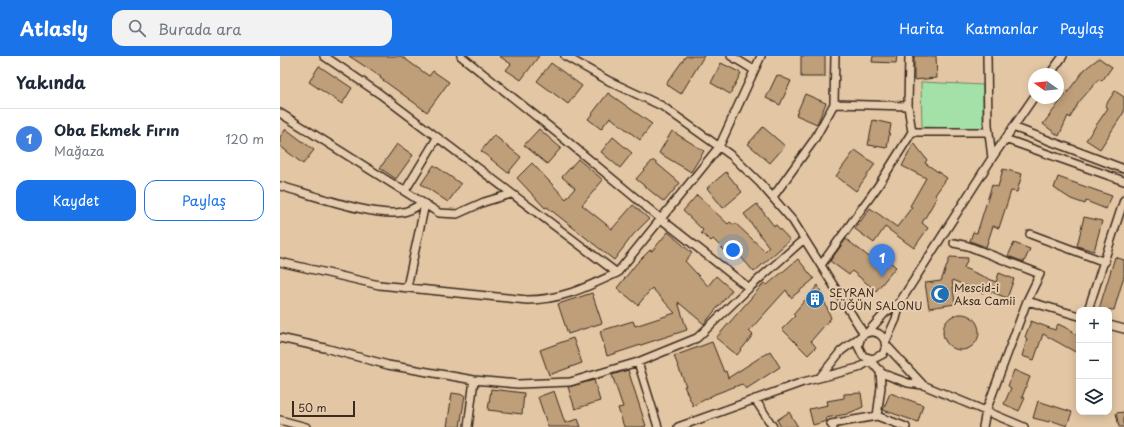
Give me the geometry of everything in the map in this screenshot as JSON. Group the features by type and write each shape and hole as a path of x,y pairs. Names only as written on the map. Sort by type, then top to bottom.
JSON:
{"street":[{"path":"324,56 380,94 617,273"},
{"path":"461,56 661,219 749,288"},
{"path":"565,56 609,81 662,106 732,156 773,197 793,221 864,334"},
{"path":"731,56 754,70"},
{"path":"280,262 379,285 538,300 568,295 617,273 661,219 719,147 761,56"},
{"path":"773,197 814,140 834,104 835,56"},
{"path":"821,266 878,186 912,132 908,106 909,56"},
{"path":"987,56 989,132 992,158"},
{"path":"1054,68 1063,56"},
{"path":"834,104 908,106"},
{"path":"678,427 820,376 839,374 858,368 884,352 896,319 900,302 992,158 1029,104"},
{"path":"280,113 439,213 457,214 484,202 511,194"},
{"path":"1013,126 1124,169"},
{"path":"912,132 989,132"},
{"path":"405,191 437,138"},
{"path":"1005,139 1124,181"},
{"path":"280,186 368,211 395,214 405,212 424,203"},
{"path":"1089,307 1124,200"},
{"path":"406,287 424,203"},
{"path":"1030,234 1105,262"},
{"path":"280,338 325,348 388,366 474,380 518,384 570,382 638,362 697,338 749,288 804,239"},
{"path":"954,243 968,246 1040,274 1027,301 986,411 983,427"},
{"path":"1027,301 1076,315"},
{"path":"820,376 841,351 864,334 885,313 900,302"},
{"path":"1112,326 1124,329"},
{"path":"864,334 879,334 886,344 923,385"},
{"path":"864,334 858,343 859,350 863,356 872,359 880,373 877,416"},
{"path":"638,362 658,427"},
{"path":"880,373 908,383 923,385 1024,427"},
{"path":"468,427 474,380"},
{"path":"755,399 773,427"},
{"path":"833,427 831,424 877,416 906,427"},
{"path":"280,420 306,427"}],"green space":[{"path":"921,82 983,85 983,129 922,127"}],"building":[{"path":"349,56 401,56 429,76 433,71 449,82 427,112 380,78 381,77"},
{"path":"499,56 539,56 521,80 506,70 511,64"},
{"path":"686,56 704,56 681,94 666,84"},
{"path":"801,56 825,56 825,77 801,77"},
{"path":"873,56 897,56 896,63 872,62"},
{"path":"914,56 936,56 937,78 914,80"},
{"path":"1099,58 1112,67 1102,81 1099,79 1079,102 1070,118 1068,116 1059,136 1043,124 1058,104 1064,104 1064,96 1085,69"},
{"path":"551,63 582,86 568,104 537,81"},
{"path":"721,63 741,73 730,94 711,83"},
{"path":"319,66 352,88 342,104 309,82"},
{"path":"777,75 791,81 780,105 766,98"},
{"path":"1115,91 1124,97 1124,112 1100,149 1086,140 1108,108 1105,106"},
{"path":"608,93 652,124 640,140 610,117 601,129 588,119"},
{"path":"805,94 826,103 817,124 796,115"},
{"path":"873,120 891,124 887,148 868,145"},
{"path":"763,127 785,146 770,163 748,144"},
{"path":"286,129 314,150 303,164 280,146 280,137"},
{"path":"539,129 561,148 547,164 524,145"},
{"path":"672,131 704,151 691,172 659,153"},
{"path":"494,135 521,157 508,173 481,151"},
{"path":"613,137 632,153 620,168 601,152"},
{"path":"914,143 927,160 925,163 947,178 935,195 937,197 922,223 928,228 914,248 885,227 874,243 855,229 870,208 897,227 912,207 910,206 926,178 902,166"},
{"path":"397,144 413,155 396,179 380,168"},
{"path":"855,150 875,164 856,191 836,176"},
{"path":"578,159 603,180 582,205 612,229 633,205 649,219 633,235 614,260 547,207 545,208 517,178 532,163 566,199 575,188 562,177"},
{"path":"652,161 654,161 680,183 664,202 636,179"},
{"path":"434,165 461,184 448,202 421,184"},
{"path":"1003,169 1022,174 1017,192 1011,191 999,228 993,226 986,247 970,241 973,232 977,233 992,185 998,187"},
{"path":"726,172 742,192 723,208 707,188"},
{"path":"1058,177 1112,196 1106,209 1086,201 1085,204 1071,199 1054,188"},
{"path":"697,195 728,224 730,222 734,225 735,223 765,251 769,247 744,214 757,204 774,226 776,225 790,240 754,272 735,250 730,256 713,239 711,241 701,233 703,230 683,211"},
{"path":"1084,217 1102,221 1094,251 1077,246"},
{"path":"668,232 692,253 685,261 708,286 716,276 732,290 704,324 678,302 687,330 607,356 600,331 633,321 635,326 675,313 652,288 638,305 617,288 636,264 650,250 652,251"},
{"path":"846,239 873,260 879,253 896,267 876,291 852,271 849,275 830,261"},
{"path":"1014,243 1030,249 1024,262 1008,256"},
{"path":"950,257 968,258 964,268 996,282 999,273 1014,279 1007,298 984,289 983,293 952,280 955,304 929,308 925,283 941,281"},
{"path":"1115,257 1124,260 1124,276 1114,310 1112,310 1112,307 1100,307"},
{"path":"798,259 814,279 791,298 786,290 749,331 753,335 737,355 716,338 764,283 767,285"},
{"path":"818,285 831,318 811,341 816,347 808,355 782,329 795,316 793,314"},
{"path":"592,293 602,323 568,334 558,304"},
{"path":"964,314 974,319 978,325 978,339 974,345 968,349 958,350 948,345 944,339 943,329 948,319 954,315"},
{"path":"1031,321 1055,330 1058,324 1073,331 1072,333 1076,334 1076,352 1043,334 1034,360 1022,356 1027,339 1025,337"},
{"path":"573,338 582,363 549,375 540,350"},
{"path":"712,342 724,372 726,371 728,378 770,351 780,367 746,389 742,384 715,394 693,406 684,386 686,386 674,356"},
{"path":"628,370 646,426 624,427 618,408 623,407 612,375"},
{"path":"1014,370 1030,377 1022,397 1025,398 1019,411 1004,404 1011,388 1008,386"},
{"path":"594,380 600,401 575,409 568,387"},
{"path":"491,389 524,393 522,414 488,410"},
{"path":"554,391 565,423 578,419 581,427 548,427 538,397"},
{"path":"452,393 465,395 460,427 447,427"},
{"path":"861,393 863,407 847,414 826,418 827,421 813,425 809,409 828,405 827,401 844,398 844,394"},
{"path":"890,393 923,405 918,422 883,410"},
{"path":"1038,401 1072,412 1067,426 1050,420 1049,422 1033,418"},
{"path":"789,412 798,427 781,427 777,420"},
{"path":"1124,412 1124,427 1119,427 1116,413"}],"place":[{"name":"Oba Ekmek Fırın","path":"882,277"},
{"name":"Mescid-i Aksa Camii","path":"940,294"},
{"name":"SEYRAN DÜĞÜN SALONU","path":"815,299"}]}
